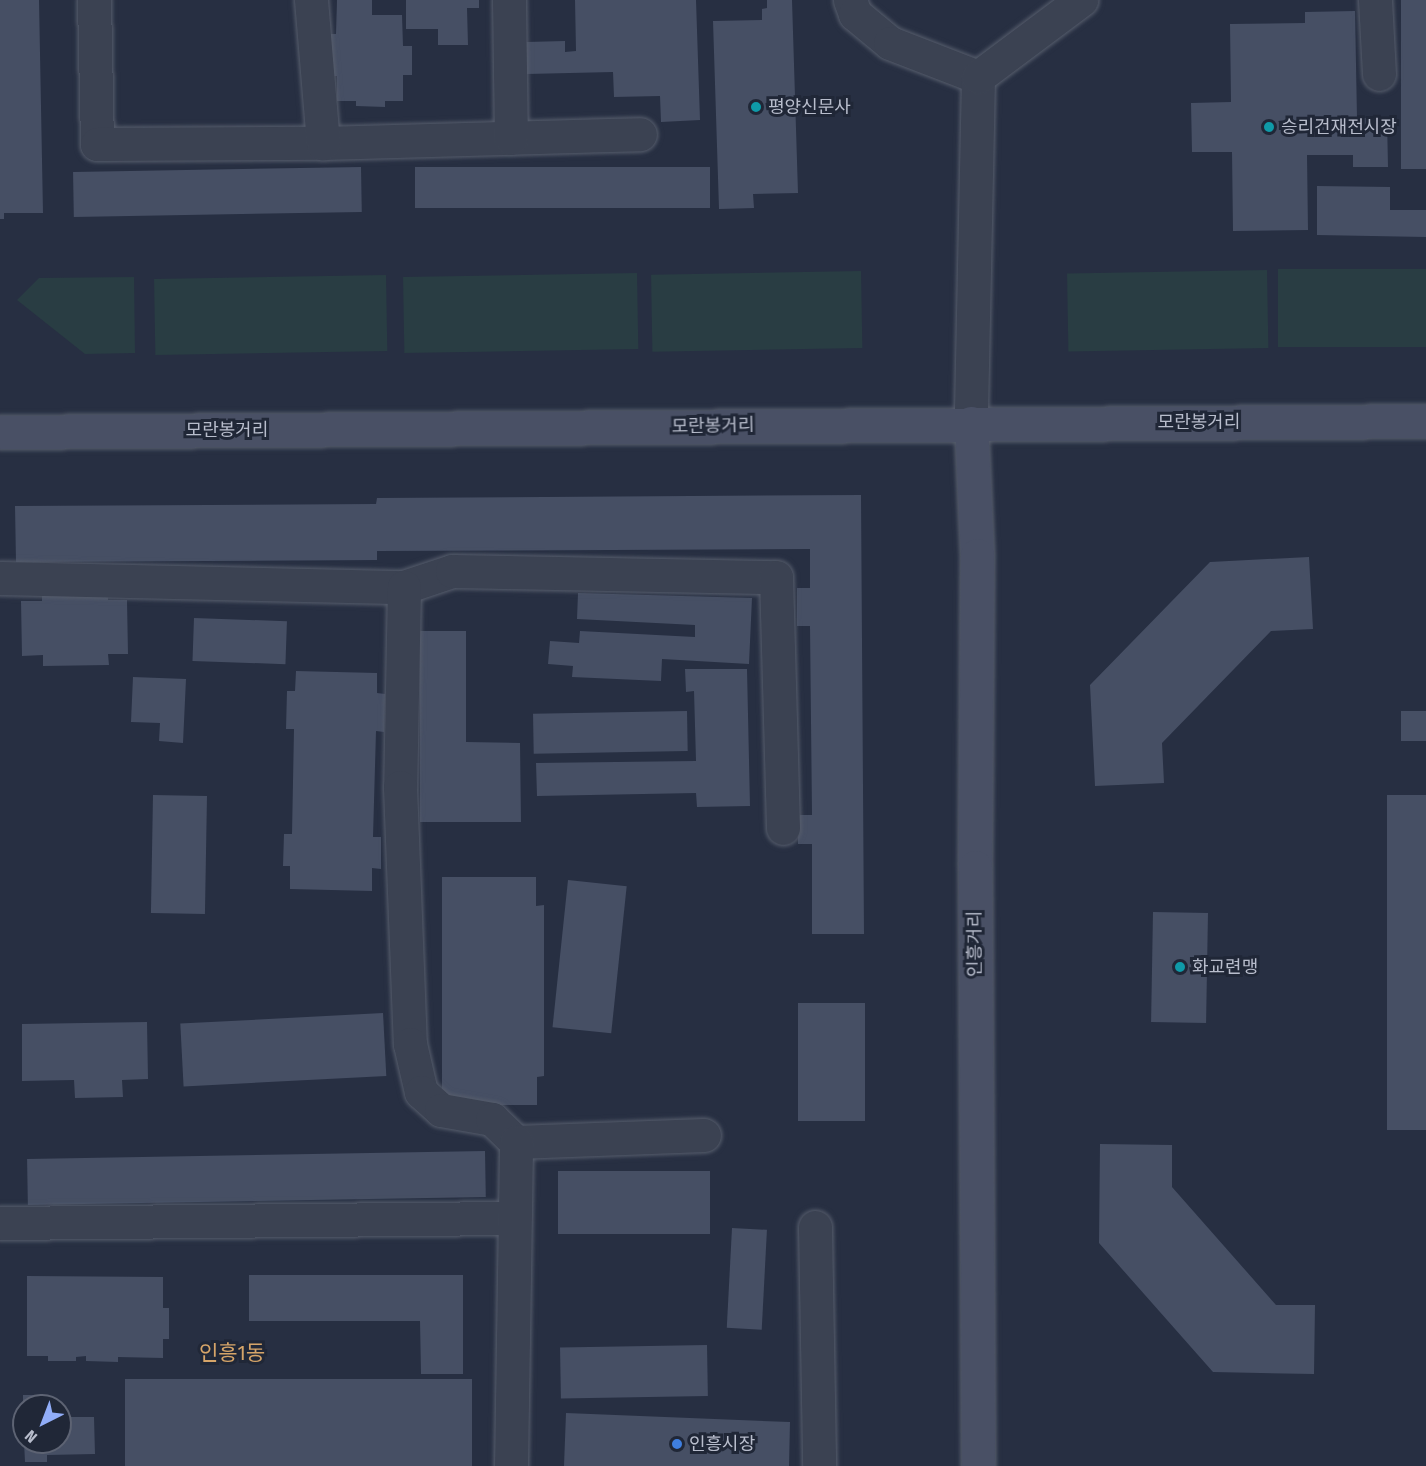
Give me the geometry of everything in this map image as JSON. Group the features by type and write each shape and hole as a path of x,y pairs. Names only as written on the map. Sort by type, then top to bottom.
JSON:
{"main road":[{"name":"모란봉거리","path":"0,432 1426,421"},
{"name":"인흥거리","path":"971,423 977,555 975,867 978,1466"}],"street":[{"path":"94,0 97,144 323,143 640,134"},
{"path":"311,0 323,143"},
{"path":"509,0 511,138"},
{"path":"850,0 855,14 891,43 978,78"},
{"path":"978,78 1081,0"},
{"path":"1375,0 1380,74"},
{"path":"971,423 978,78"},
{"path":"0,578 404,587 452,571 776,577 783,828"},
{"path":"404,587 400,787 410,1044 421,1092 441,1110 492,1119 516,1142 705,1135"},
{"path":"511,1466 516,1142"},
{"path":"0,1223 514,1218"},
{"path":"815,1227 819,1466"}],"shaded area":[{"path":"1278,269 1426,269 1426,347 1278,347"},
{"path":"1267,270 1268,348 1068,351 1067,273"},
{"path":"861,271 862,348 652,352 651,275"},
{"path":"637,273 638,349 404,353 403,277"},
{"path":"386,275 387,351 155,355 154,279"},
{"path":"134,277 135,353 85,354 17,300 39,278"}],"building":[{"path":"0,0 39,0 43,213 4,213 4,219 0,219"},
{"path":"337,0 372,0 372,15 402,15 403,46 412,46 412,75 403,75 403,101 385,101 385,107 356,106 356,101 337,101 337,76 328,76 328,34 336,34"},
{"path":"406,0 479,0 479,8 467,8 468,45 438,45 438,29 406,29"},
{"path":"575,0 696,0 700,120 661,122 660,96 614,97 613,72 527,74 526,42 565,41 565,52 576,51"},
{"name":"평양신문사","path":"767,0 792,0 798,193 753,194 754,208 719,209 713,21 762,20 762,9 767,8"},
{"path":"1401,0 1426,0 1426,169 1401,169"},
{"path":"1355,11 1357,118 1387,118 1388,167 1353,167 1353,155 1307,155 1308,230 1233,231 1232,152 1192,152 1191,103 1231,102 1230,24 1305,23 1305,12"},
{"path":"361,167 362,212 74,217 73,172"},
{"path":"415,167 710,167 710,208 415,208"},
{"path":"1317,186 1390,187 1390,210 1426,210 1426,237 1317,235"},
{"path":"861,495 864,934 812,934 812,844 798,844 798,815 812,815 810,626 797,626 797,588 810,588 810,549 377,551 377,560 16,562 15,506 376,504 377,498"},
{"path":"1309,557 1313,629 1271,631 1162,743 1164,783 1095,786 1090,685 1210,562"},
{"path":"42,593 108,593 108,600 127,600 128,654 108,654 109,665 43,666 43,655 22,656 21,601 42,601"},
{"path":"578,593 752,598 749,664 662,659 661,681 572,677 573,666 548,664 550,641 579,643 580,631 695,637 695,625 577,619"},
{"path":"194,618 287,621 285,664 192,661"},
{"path":"420,631 466,631 466,742 520,743 521,822 420,822"},
{"path":"685,669 747,669 750,806 697,807 696,793 537,796 536,763 696,761 694,691 686,692"},
{"path":"296,671 377,673 377,693 385,694 384,732 376,731 373,837 381,837 381,869 372,868 372,891 290,889 290,866 283,866 284,834 292,834 294,729 286,729 287,691 295,691"},
{"path":"133,677 186,679 183,743 159,741 160,723 131,722"},
{"path":"687,711 688,751 534,754 533,714"},
{"path":"1401,711 1426,711 1426,741 1401,741"},
{"path":"153,795 207,796 205,914 151,913"},
{"path":"1387,795 1426,795 1426,1130 1387,1130"},
{"path":"442,877 536,877 536,906 544,905 544,1076 537,1077 537,1105 442,1105"},
{"path":"568,880 627,886 611,1033 553,1027"},
{"name":"화교련맹","path":"1153,912 1208,913 1206,1023 1151,1022"},
{"path":"798,1003 865,1003 865,1121 798,1121"},
{"path":"383,1013 386,1076 184,1087 180,1024"},
{"path":"147,1022 148,1079 122,1080 123,1097 75,1098 74,1080 22,1081 22,1024"},
{"path":"1100,1144 1172,1145 1172,1187 1276,1305 1315,1305 1314,1374 1213,1372 1099,1243"},
{"path":"485,1151 486,1197 28,1205 27,1159"},
{"path":"558,1171 710,1171 710,1234 558,1234"},
{"path":"732,1228 767,1230 762,1330 727,1328"},
{"path":"249,1275 463,1275 463,1374 421,1374 420,1321 249,1321"},
{"path":"27,1276 163,1277 163,1308 169,1308 169,1339 163,1339 163,1358 118,1357 118,1362 86,1361 86,1356 76,1357 76,1361 48,1361 48,1356 27,1356"},
{"path":"707,1345 708,1396 561,1399 560,1348"},
{"path":"125,1379 472,1379 472,1466 125,1466"},
{"name":"인흥시장","path":"566,1413 790,1422 789,1466 564,1466"},
{"path":"72,1417 94,1417 95,1454 47,1455 47,1462 25,1462 25,1454 72,1454"}],"place":[{"name":"평양신문사","path":"756,107"},
{"name":"승리건재전시장","path":"1269,127"},
{"name":"화교련맹","path":"1180,967"},
{"name":"인흥시장","path":"677,1444"}],"district":[{"name":"인흥1동","path":"232,1353"}]}
